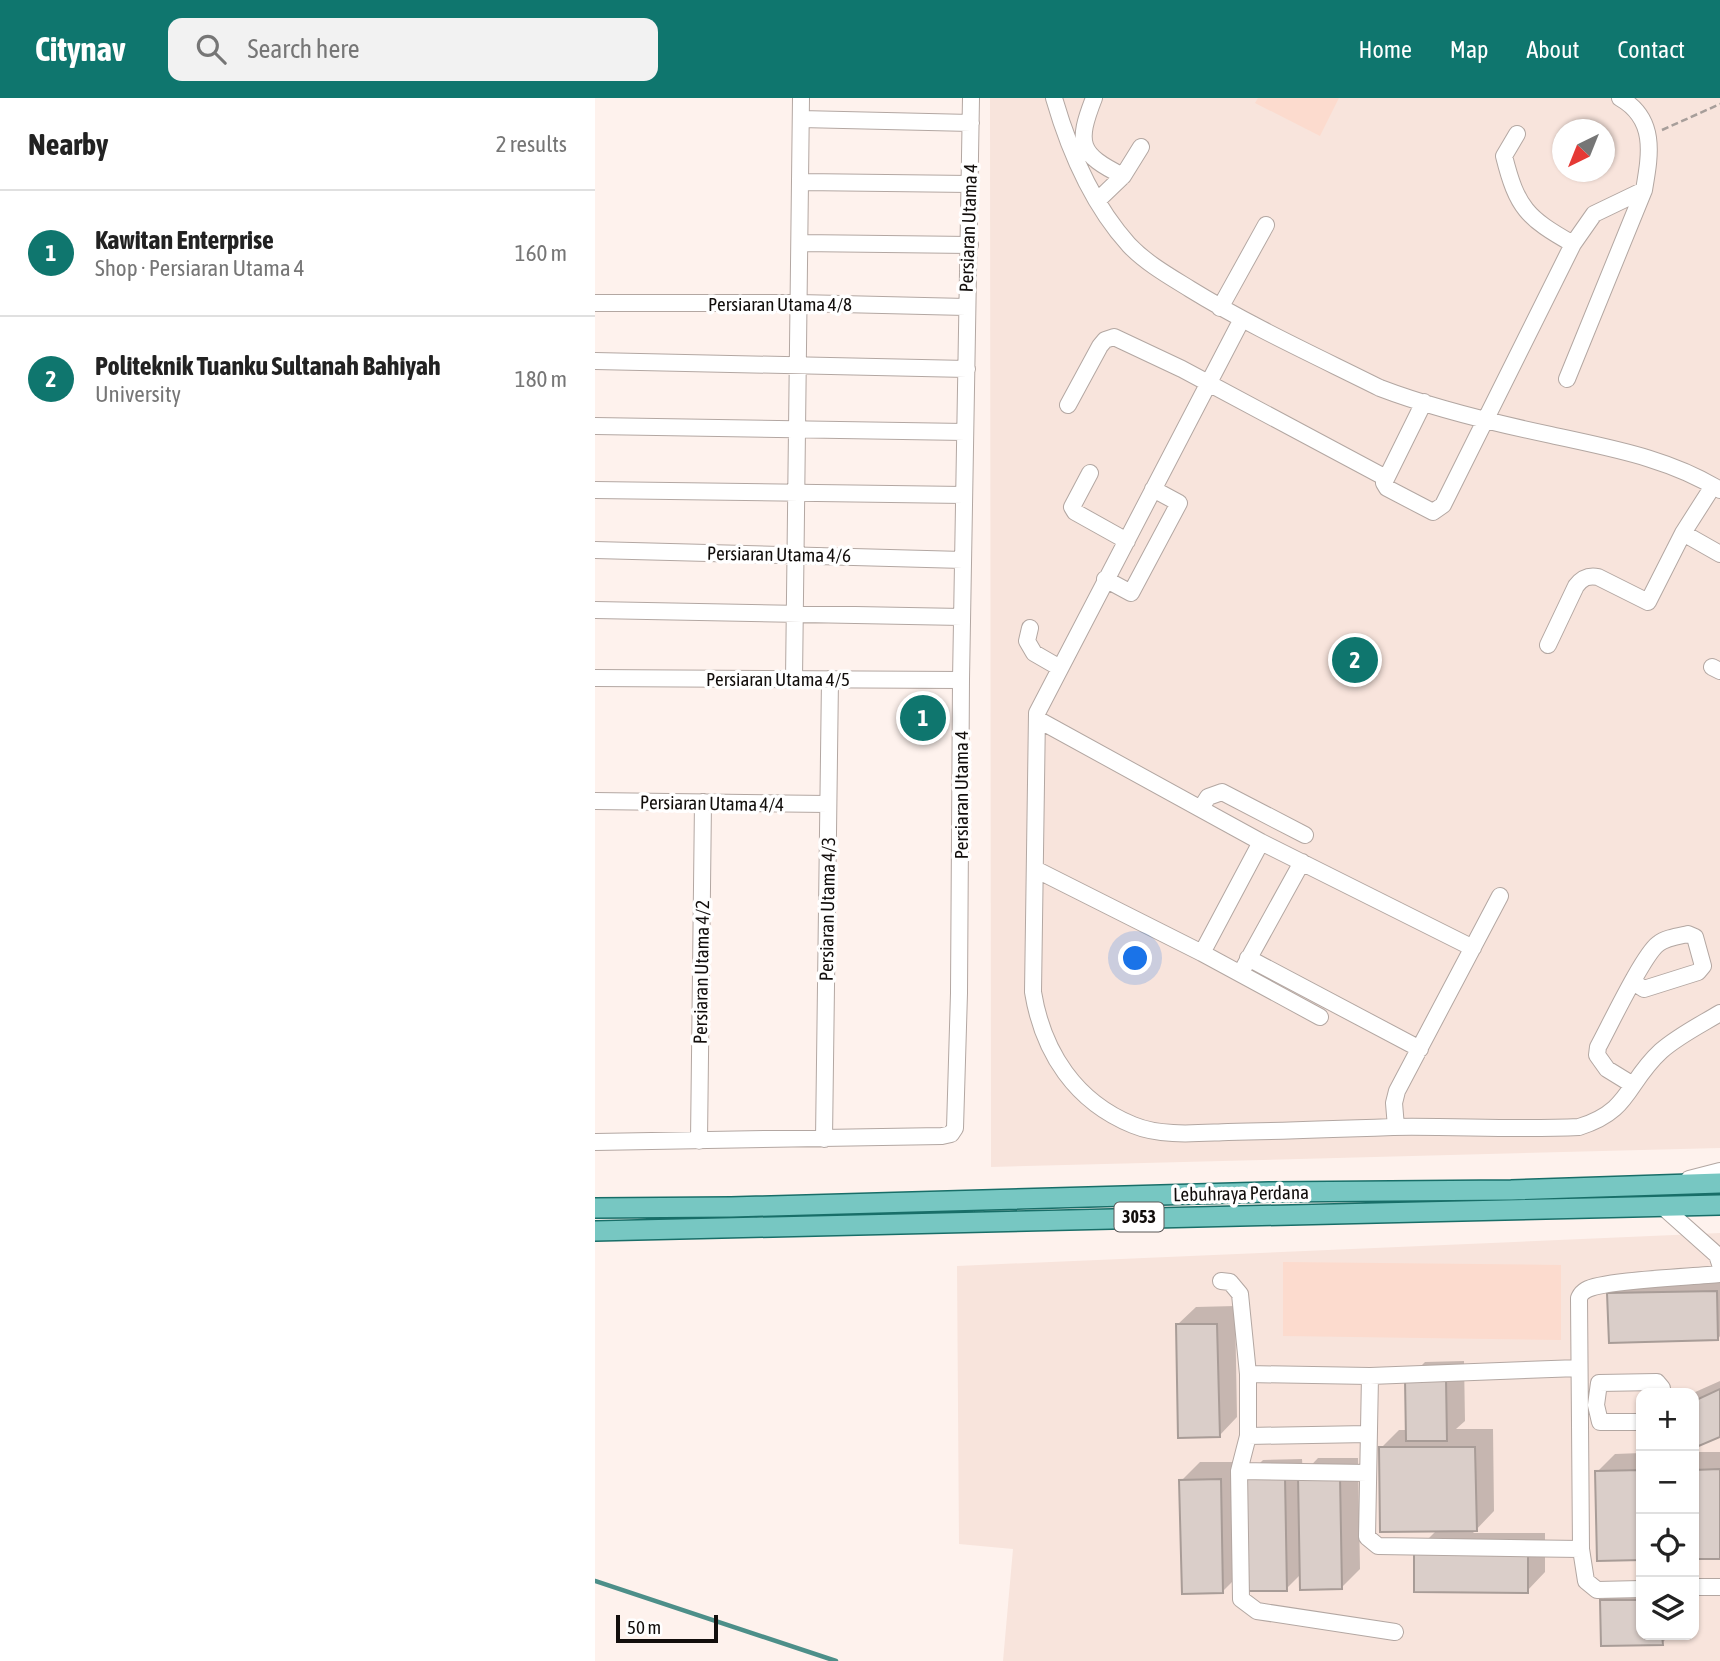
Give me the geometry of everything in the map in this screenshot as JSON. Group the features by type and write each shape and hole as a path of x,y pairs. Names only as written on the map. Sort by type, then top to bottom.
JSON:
{"main road":[{"name":"Lebuhraya Perdana","path":"595,1208 1720,1184"},
{"path":"1682,1206 1720,1196"},
{"name":"Lebuhraya Perdana","path":"595,1231 1720,1205"}],"street":[{"path":"794,679 801,98"},
{"name":"Persiaran Utama 4","path":"595,1142 942,1136 951,1134 955,1128 971,98"},
{"path":"1053,98 1075,158 1112,224 1131,246 1158,269 1220,307 1380,388 1485,421 1623,451 1667,464 1716,488 1683,533 1649,602 1598,577 1590,576 1576,586 1548,645"},
{"path":"1094,98 1083,126 1086,149 1097,163 1123,176"},
{"path":"1567,379 1644,190 1650,136 1633,110 1620,98"},
{"path":"801,119 971,123"},
{"path":"1517,134 1504,156 1509,177 1524,209 1550,231 1573,244"},
{"path":"1098,200 1123,176 1141,147"},
{"path":"801,182 970,184"},
{"path":"1424,402 1384,483 1387,488 1433,512 1443,505 1573,244 1594,214 1644,190"},
{"path":"1220,307 1266,225"},
{"path":"800,243 969,245"},
{"name":"Persiaran Utama 4/8","path":"595,303 799,303 966,307"},
{"path":"1242,319 1037,713 1033,992 1042,1031 1061,1070 1093,1104 1137,1127 1158,1132 1396,1127 1579,1127 1606,1117 1624,1100 1661,1051 1680,1036 1717,1017"},
{"path":"1068,405 1100,346 1105,340 1114,337 1182,369 1385,478"},
{"path":"595,361 967,369"},
{"path":"595,426 965,432"},
{"path":"1090,473 1072,507 1075,512 1127,541"},
{"path":"1105,579 1131,593 1179,503 1153,489"},
{"path":"595,490 964,495"},
{"path":"1683,533 1720,554"},
{"name":"Persiaran Utama 4/6","path":"595,550 963,559"},
{"path":"595,610 962,617"},
{"path":"1030,628 1027,641 1034,653 1060,668"},
{"name":"Persiaran Utama 4/5","path":"595,678 961,680"},
{"name":"Persiaran Utama 4/3","path":"824,1139 830,679"},
{"path":"1037,719 1261,842 1473,948"},
{"path":"1201,808 1208,797 1221,792 1305,835"},
{"name":"Persiaran Utama 4/4","path":"595,801 828,804"},
{"name":"Persiaran Utama 4/2","path":"699,1142 703,802"},
{"path":"1202,953 1261,842"},
{"path":"1240,974 1302,862"},
{"path":"1035,869 1202,953 1320,1017"},
{"path":"1396,1127 1394,1103 1397,1091 1500,896"},
{"path":"1248,958 1420,1049"},
{"path":"1633,982 1598,1047 1597,1055 1607,1069 1633,1085"},
{"path":"1666,1185 1720,1171"},
{"path":"1662,1206 1717,1255 1720,1264"},
{"path":"1636,1589 1597,1590 1586,1581 1581,1549 1588,1406 1579,1368 1579,1298 1588,1288 1616,1283 1720,1274"},
{"path":"1220,1281 1230,1282 1240,1294 1248,1374 1248,1436 1239,1471 1241,1599 1257,1611 1395,1632"},
{"path":"1248,1374 1370,1376 1579,1368"},
{"path":"1370,1376 1367,1537 1378,1546 1581,1549"},
{"path":"1588,1406 1597,1386 1602,1382 1657,1382 1662,1388"},
{"path":"1588,1406 1600,1422 1636,1422"},
{"path":"1248,1436 1368,1434"},
{"path":"1239,1471 1367,1474"},
{"path":"1699,1587 1720,1587"}],"path":[{"path":"1650,136 1720,104"}],"shaded area":[{"path":"990,98 1720,98 1720,1148 991,1167"},
{"path":"1258,98 1339,98 1320,136 1255,103"},
{"path":"1720,1233 1720,1661 1003,1661 1013,1549 959,1544 957,1266"},
{"path":"1283,1262 1561,1265 1561,1340 1283,1336"}],"building":[{"path":"1717,1291 1718,1340 1609,1343 1607,1293"},
{"path":"1176,1324 1217,1324 1220,1437 1178,1438"},
{"path":"1405,1379 1446,1379 1447,1441 1406,1441"},
{"path":"1720,1389 1720,1437 1699,1446 1699,1399"},
{"path":"1379,1447 1475,1447 1477,1531 1380,1532"},
{"path":"1720,1469 1720,1559 1699,1559 1699,1470"},
{"path":"1636,1470 1636,1560 1597,1561 1595,1471"},
{"path":"1298,1476 1340,1476 1342,1589 1300,1590"},
{"path":"1243,1477 1285,1477 1287,1591 1245,1591"},
{"path":"1221,1479 1223,1593 1182,1594 1179,1480"},
{"path":"1414,1550 1528,1551 1528,1593 1414,1592"},
{"path":"1600,1600 1636,1600 1636,1640 1662,1640 1663,1645 1601,1646"}],"waterway":[{"path":"595,1581 836,1661"}],"place":[{"name":"Politeknik Tuanku Sultanah Bahiyah","path":"1355,660"},
{"name":"Kawitan Enterprise","path":"923,718"}]}
